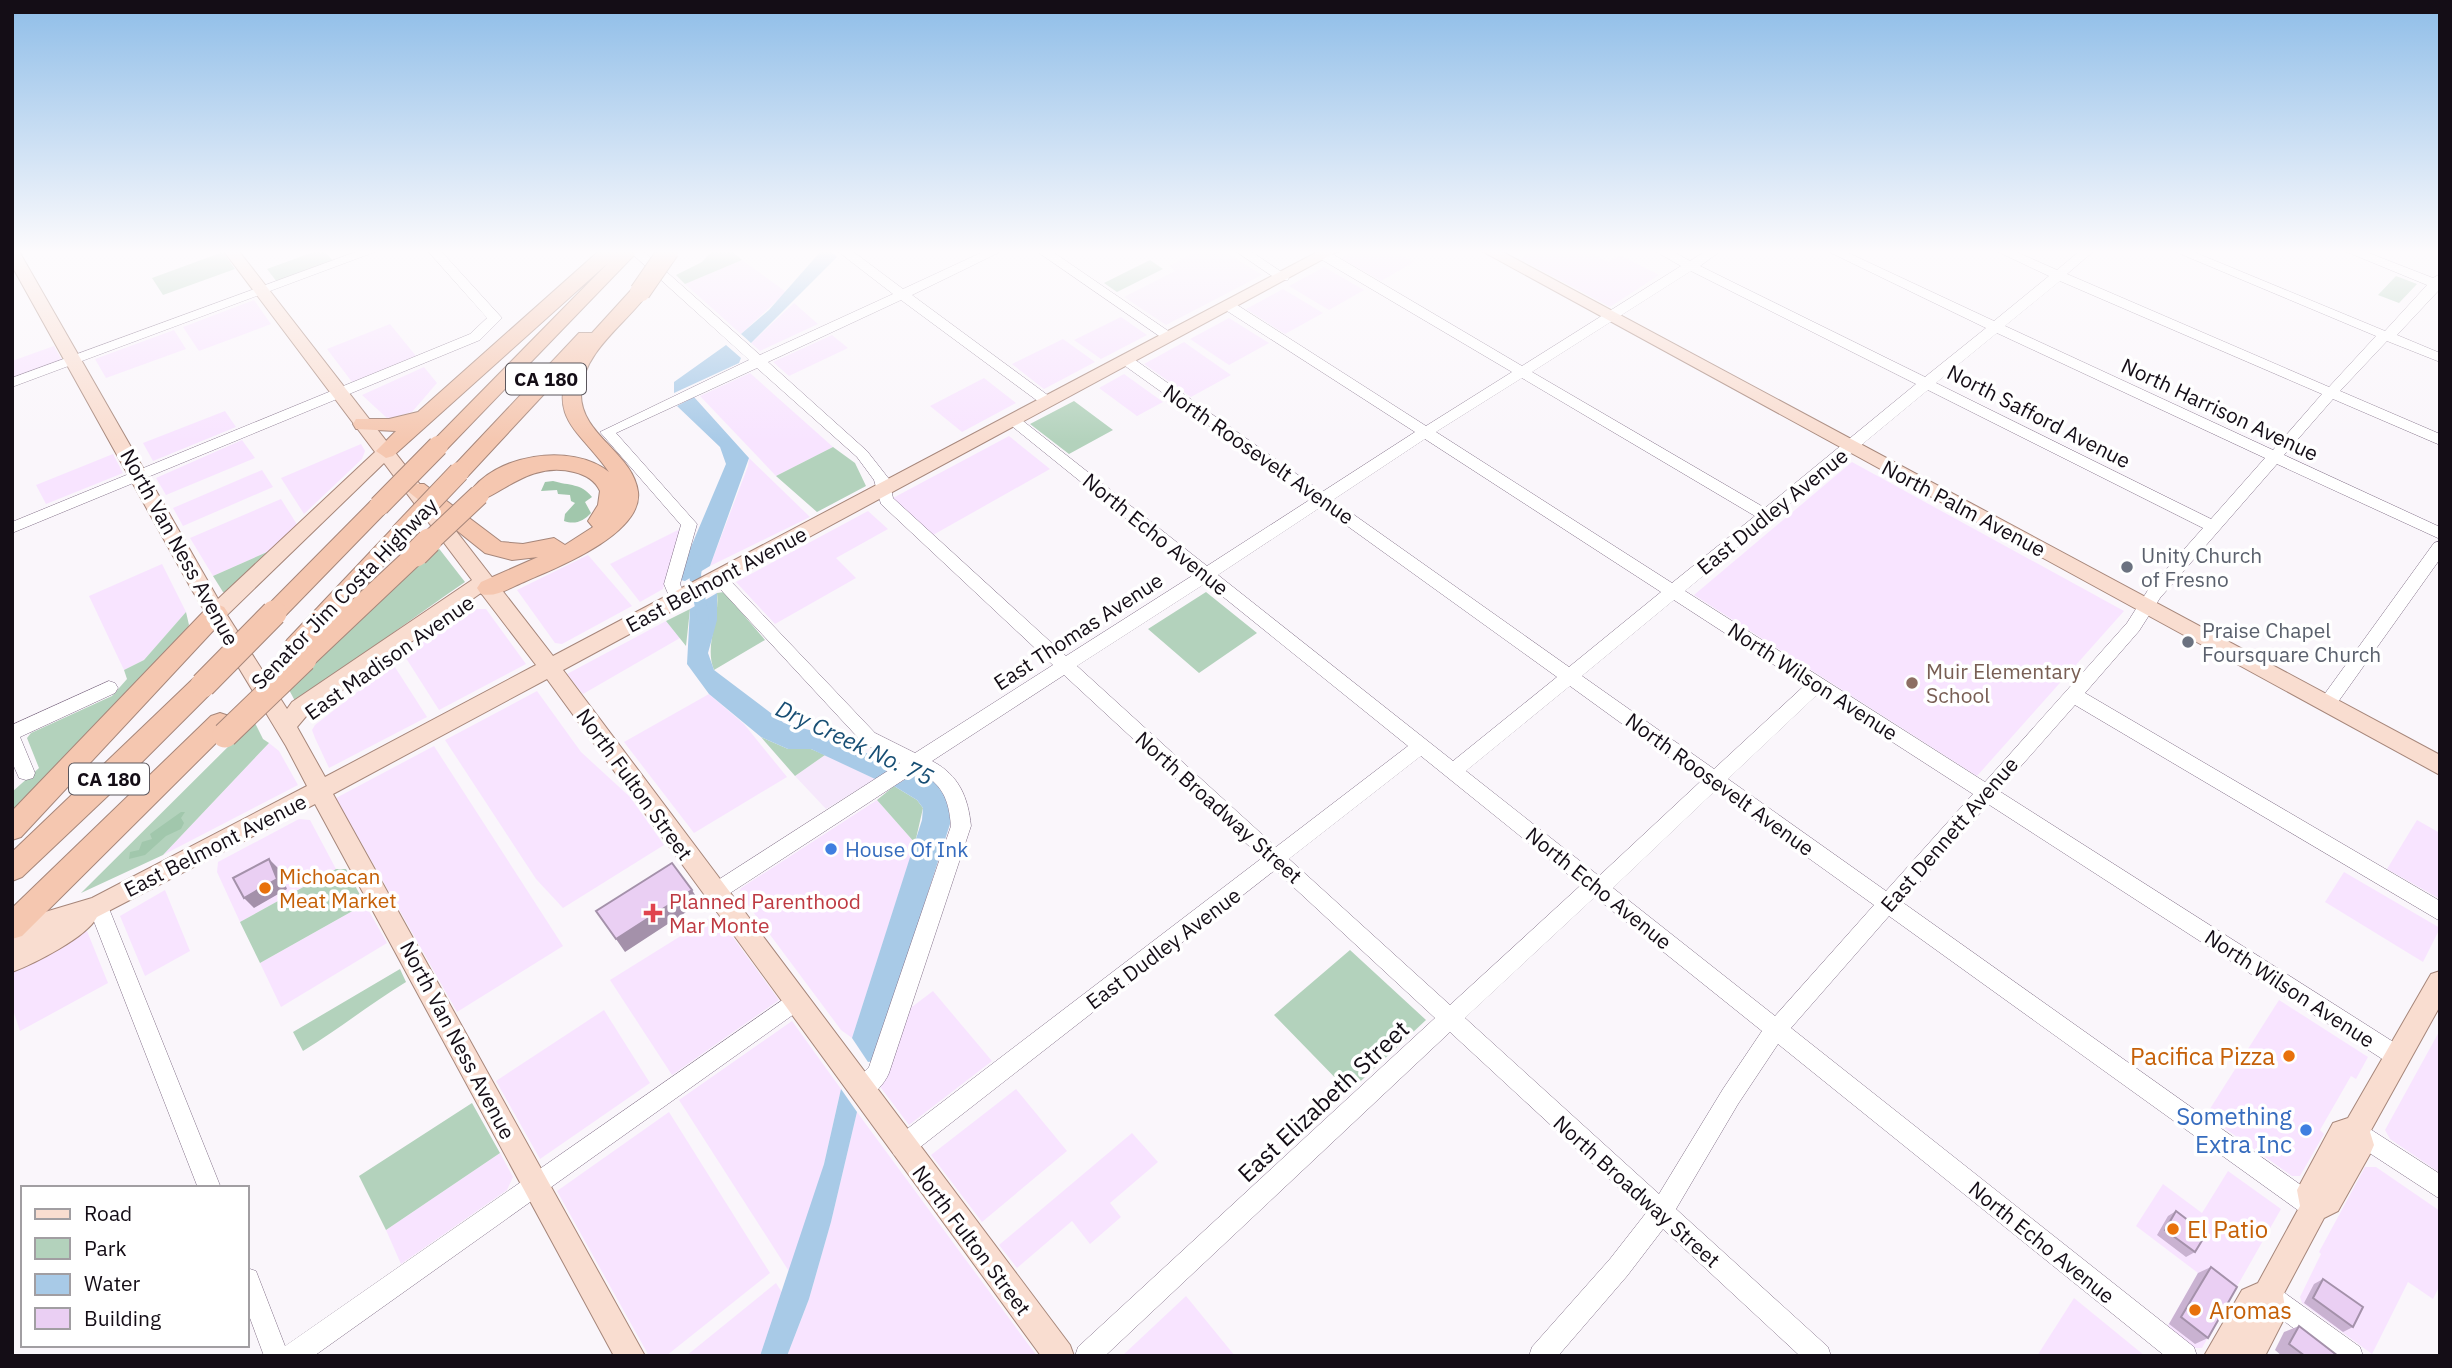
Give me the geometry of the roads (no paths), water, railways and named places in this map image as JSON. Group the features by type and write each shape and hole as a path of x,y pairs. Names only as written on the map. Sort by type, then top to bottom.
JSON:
{"highway":[{"path":"386,451 544,314"},
{"name":"Senator Jim Costa Highway","path":"12,869 106,782 274,613 438,446 559,314"},
{"name":"Senator Jim Costa Highway","path":"300,652 400,534 613,314"},
{"path":"486,585 585,544 607,528 623,507 627,491 624,476 579,425 571,399 583,361 618,314"},
{"path":"363,424 390,426 415,419 433,408"},
{"path":"12,927 73,870 132,827 222,729 300,652 416,554 479,495 509,473 533,465 570,462 589,467 604,478 610,495 609,505 598,523 568,543 486,585"},
{"path":"416,489 477,540 496,550 530,552 568,543"},
{"path":"12,829 216,613"}],"main road":[{"name":"North Van Ness Avenue","path":"48,314 142,475 216,613 285,727 331,815 366,871 629,1356"},
{"name":"North Fulton Street","path":"279,314 339,395 416,489 550,668 1059,1356"},
{"name":"East Belmont Avenue","path":"12,961 61,934 98,906 320,791 1214,314"},
{"name":"North Palm Avenue","path":"1604,314 2440,766"},
{"path":"216,613 386,451"},
{"name":"East Madison Avenue","path":"285,727 306,716 486,585"},
{"name":"East Belmont Avenue","path":"12,943 54,920 98,906"},
{"path":"2219,1356 2252,1300 2267,1293 2314,1208 2328,1201 2360,1145 2356,1131 2437,992"},
{"path":"2248,1356 2271,1315 2267,1293"}],"street":[{"path":"12,383 200,314"},
{"path":"12,528 464,343 495,317 492,314"},
{"name":"North Broadway Street","path":"703,314 862,454 881,479 886,500 1819,1356"},
{"path":"682,597 672,583 689,524 607,432 859,314"},
{"path":"926,314 1048,402"},
{"path":"1136,314 1170,337"},
{"name":"North Wilson Avenue","path":"1241,314 2398,1057"},
{"path":"1427,314 1767,516"},
{"name":"East Thomas Avenue","path":"714,893 1426,432 1615,314"},
{"name":"North Safford Avenue","path":"1787,314 2212,526"},
{"name":"North Harrison Avenue","path":"1966,314 2440,534"},
{"name":"East Dudley Avenue","path":"1454,771 2011,314"},
{"path":"2147,314 2440,440"},
{"path":"2332,314 2440,358"},
{"name":"East Dennett Avenue","path":"1541,1356 1609,1279 1660,1212 1747,1067 1776,1030 2141,618 2146,606 2273,457 2376,342 2393,332 2410,314"},
{"name":"North Roosevelt Avenue","path":"1126,360 2314,1208"},
{"name":"North Echo Avenue","path":"1013,421 2185,1356"},
{"path":"2327,704 2440,547"},
{"path":"715,579 869,738 895,755 920,761 941,775 960,806 961,826 878,1073 856,1083"},
{"name":"East Elizabeth Street","path":"1087,1356 1818,683"},
{"path":"12,733 109,688"},
{"path":"2073,695 2440,912"},
{"path":"12,740 26,773"},
{"name":"East Dudley Avenue","path":"902,1147 1279,859 1421,746"},
{"path":"98,906 209,1186"},
{"path":"292,1356 797,1000"},
{"path":"2356,1131 2440,1188"},
{"path":"248,1283 277,1356"},
{"path":"2267,1293 2351,1356"}],"water":[{"path":"765,314 780,314 751,343 741,334"},
{"path":"726,345 741,358 739,363 674,393 674,382"},
{"path":"694,397 749,458 710,566 685,581 681,580 685,561 726,464 720,447 677,406"},
{"path":"717,593 717,620 708,653 714,670 784,723 831,736 893,766 892,771 875,779 811,749 788,749 761,737 709,694 687,664 690,609"},
{"path":"928,775 945,788 951,821 874,1061 868,1062 852,1038 922,820 923,808 917,800 894,786 911,776"},
{"path":"841,1089 857,1112 831,1222 809,1299 787,1356 760,1356 824,1164"}],"waterway":[{"name":"Dry Creek No. 75","path":"697,561 695,575 703,618"}],"place":[{"name":"Unity Church of Fresno","path":"2127,567"},
{"name":"Praise Chapel Foursquare Church","path":"2188,642"},
{"name":"Muir Elementary School","path":"1912,683"},
{"name":"House Of Ink","path":"831,849"},
{"name":"Michoacan Meat Market","path":"265,888"},
{"name":"Planned Parenthood Mar Monte","path":"653,913"},
{"name":"Pacifica Pizza","path":"2289,1056"},
{"name":"Something Extra Inc","path":"2306,1130"},
{"name":"El Patio","path":"2173,1229"},
{"name":"Aromas","path":"2195,1310"}]}
